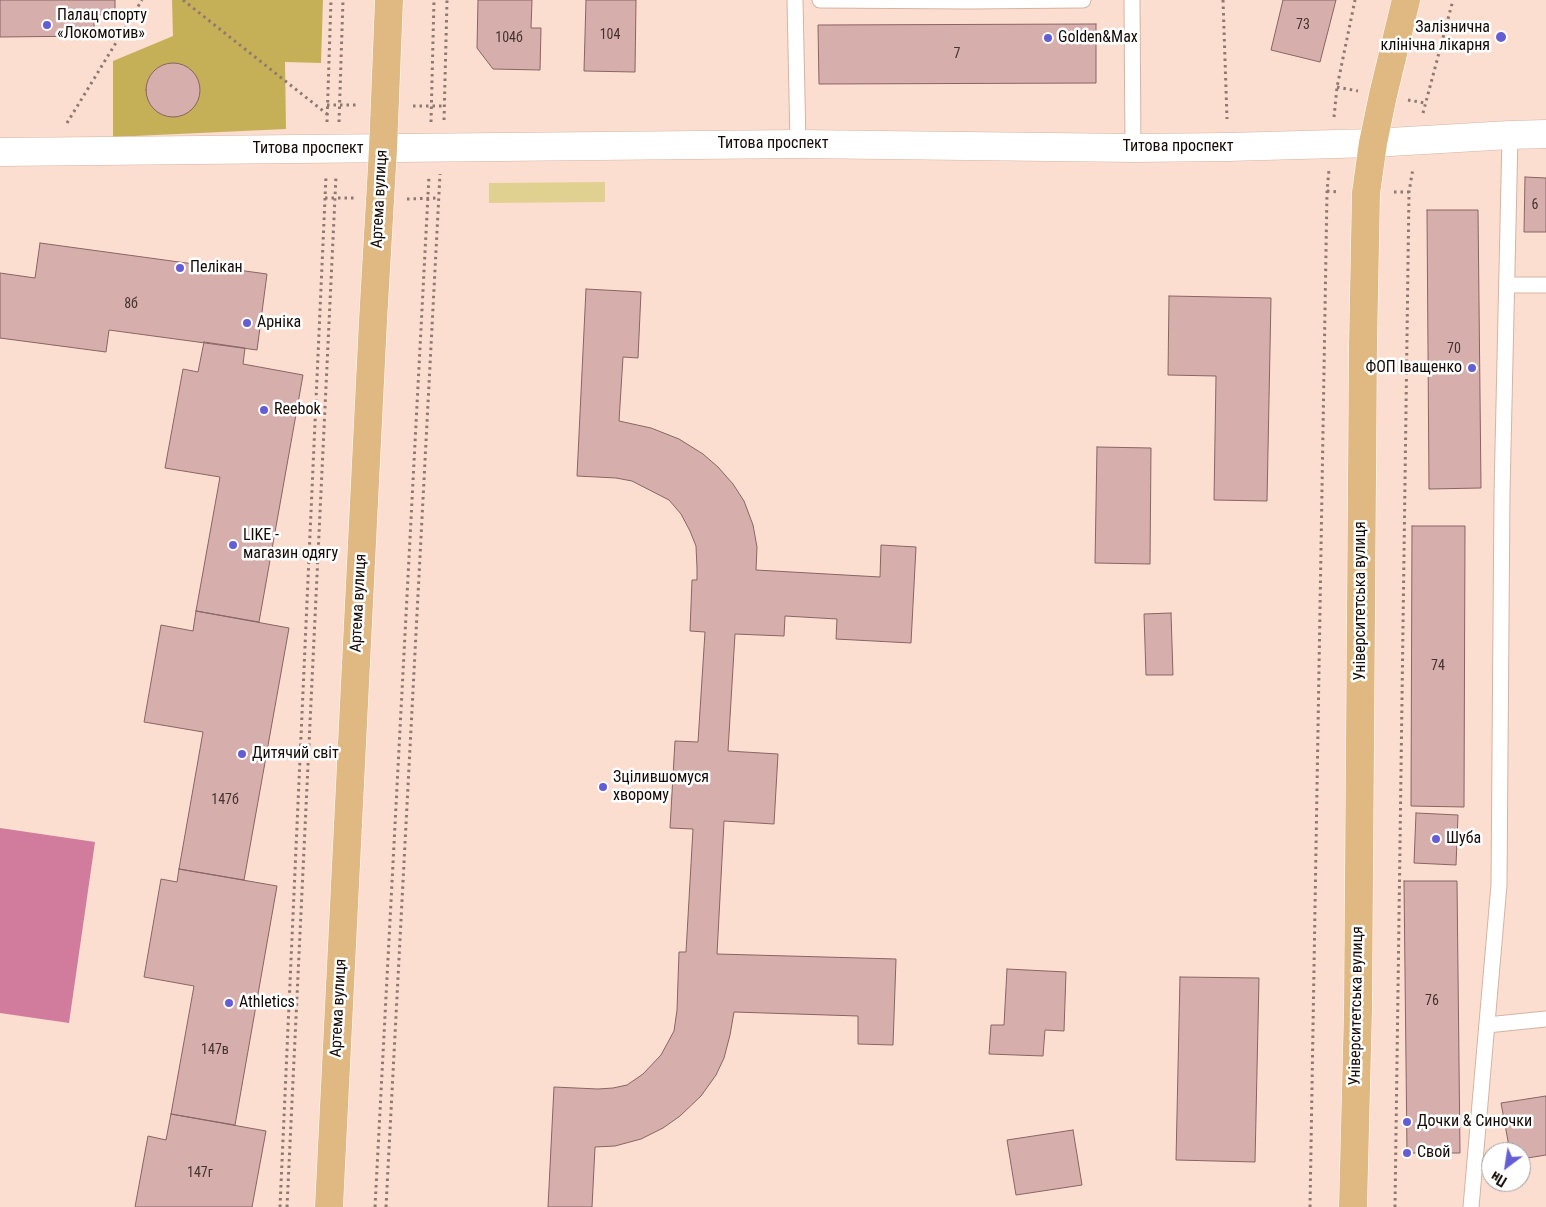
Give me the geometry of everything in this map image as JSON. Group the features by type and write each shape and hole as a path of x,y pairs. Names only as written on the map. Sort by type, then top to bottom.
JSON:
{"main road":[{"name":"Артема вулиця","path":"329,1207 389,0"},
{"name":"Університетська вулиця","path":"1353,1207 1358,1010 1366,193 1373,143 1406,0"}],"street":[{"name":"Титова проспект","path":"0,152 798,144 1133,148 1228,147 1373,143 1546,134"}],"lane":[{"path":"795,0 798,144"},
{"path":"820,0 1083,0"},
{"path":"1132,0 1133,148"},
{"path":"1471,1207 1499,885 1502,493 1510,135"},
{"path":"1507,285 1546,284"},
{"path":"1487,1025 1546,1018"}],"path":[{"path":"58,123 68,123 142,0"},
{"path":"183,0 327,114"},
{"path":"287,1207 332,149 327,114 331,0"},
{"path":"280,1207 332,149 343,0"},
{"path":"375,1207 426,238 436,148 434,0"},
{"path":"386,1207 436,148 447,0"},
{"path":"1223,0 1228,147"},
{"path":"1310,1207 1327,191 1337,87 1355,0"},
{"path":"1396,1207 1408,192 1425,103 1453,0"}],"shaded area":[{"path":"172,0 323,0 321,63 285,62 286,129 113,137 113,61 173,36"},
{"path":"605,182 605,202 489,203 489,183"},
{"path":"0,828 95,842 69,1023 0,1013"}],"building":[{"name":"Палац спорту «Локомотив»","path":"0,0 115,0 115,14 94,15 94,36 0,37"},
{"path":"478,0 532,0 531,28 541,28 540,70 493,69 477,48"},
{"path":"586,0 636,0 635,72 584,71"},
{"path":"1283,0 1336,0 1320,62 1271,50"},
{"path":"1096,24 1096,83 819,84 818,25"},
{"path":"168,63 178,63 188,67 196,75 200,90 196,105 188,113 178,117 168,117 158,113 150,105 146,95 146,85 150,75 158,67"},
{"path":"1525,177 1546,178 1546,232 1524,232"},
{"path":"1427,210 1478,210 1481,488 1429,489"},
{"path":"40,243 267,274 257,350 109,330 106,352 0,338 0,273 35,278"},
{"path":"586,289 641,292 638,358 623,357 619,421 651,428 679,439 703,454 718,467 733,484 744,501 753,525 757,547 756,570 880,577 881,545 916,547 911,643 836,639 837,619 785,616 784,636 735,634 728,751 778,754 774,824 724,821 717,954 896,959 893,1045 858,1044 858,1016 734,1012 724,1058 716,1075 701,1096 680,1116 663,1128 641,1139 615,1146 595,1147 592,1207 548,1207 554,1087 598,1089 627,1085 643,1074 661,1055 674,1031 677,1010 679,952 686,952 693,829 670,828 675,741 698,742 705,632 690,631 692,580 697,580 696,546 681,514 669,500 632,481 616,478 577,476"},
{"path":"1169,296 1271,298 1267,501 1214,500 1216,376 1168,375"},
{"path":"204,342 245,348 243,364 303,375 259,622 196,611 220,477 165,468 183,369 198,372"},
{"path":"1097,447 1151,448 1150,564 1095,563"},
{"path":"1412,526 1465,526 1464,807 1411,806"},
{"path":"196,611 289,628 244,880 179,869 203,732 144,722 161,625 193,631"},
{"path":"1171,613 1173,675 1146,675 1144,614"},
{"name":"Шуба","path":"1416,813 1458,815 1456,865 1414,863"},
{"path":"179,869 277,886 235,1125 171,1114 194,986 144,977 161,879 177,882"},
{"path":"1404,881 1457,881 1460,1153 1407,1153"},
{"path":"1007,969 1066,972 1064,1031 1045,1030 1043,1056 989,1054 991,1025 1004,1025"},
{"path":"1180,977 1259,978 1255,1162 1176,1160"},
{"path":"1546,1096 1546,1155 1531,1157 1531,1142 1508,1142 1501,1103"},
{"path":"171,1114 266,1131 252,1207 135,1207 148,1136 166,1140"},
{"path":"1073,1130 1082,1185 1016,1195 1007,1140"}],"place":[{"name":"Палац спорту «Локомотив»","path":"47,25"},
{"name":"Залізнична клінічна лікарня","path":"1501,37"},
{"name":"Golden&Max","path":"1048,38"},
{"name":"Пелікан","path":"180,268"},
{"name":"Арніка","path":"247,323"},
{"name":"ФОП Іващенко","path":"1472,368"},
{"name":"Reebok","path":"264,410"},
{"name":"LIKE - магазин одягу","path":"233,545"},
{"name":"Дитячий світ","path":"242,754"},
{"name":"Зцілившомуся хворому","path":"603,787"},
{"name":"Шуба","path":"1436,839"},
{"name":"Athletics","path":"229,1003"},
{"name":"Дочки & Синочки","path":"1407,1122"},
{"name":"Свой","path":"1407,1153"}]}
